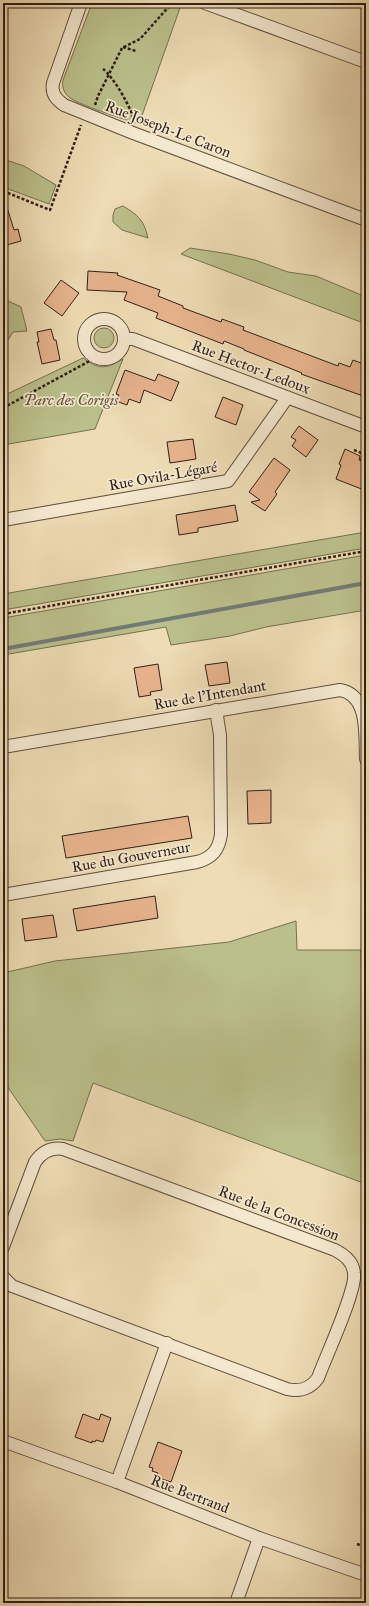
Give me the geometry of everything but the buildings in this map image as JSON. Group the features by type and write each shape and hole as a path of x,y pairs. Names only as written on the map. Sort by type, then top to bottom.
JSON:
{"street":[{"name":"Rue Joseph-Le Caron","path":"81,3 53,83 53,93 57,100 64,105 133,133 366,220"},
{"path":"205,3 366,62"},
{"path":"109,319 120,326 124,332 123,346 115,356 103,359 97,357 87,349 84,337 86,330 95,320 109,319"},
{"name":"Rue Hector-Ledoux","path":"124,339 133,339 366,427"},
{"name":"Rue Ovila-Légaré","path":"3,520 228,481 287,398"},
{"name":"Rue de l'Intendant","path":"3,747 332,691 347,691 357,697 364,707 366,759"},
{"name":"Rue du Gouverneur","path":"3,895 197,862 209,858 218,847 221,834 220,735 216,710"},
{"name":"Rue de la Concession","path":"3,1247 35,1162 43,1153 55,1148 63,1149 335,1250 347,1258 353,1268 354,1279 351,1292 318,1378 313,1384 299,1390 287,1389 12,1286 3,1277"},
{"path":"117,1482 166,1343"},
{"name":"Rue Bertrand","path":"3,1441 117,1482 259,1538 366,1575"},
{"path":"236,1603 259,1538"}],"path":[{"path":"95,108 98,96 123,47 140,38 172,3"},
{"path":"123,47 136,52"},
{"path":"103,69 110,75 132,114 133,122"},
{"path":"3,191 50,210 81,124"},
{"path":"3,408 97,357"},
{"path":"354,450 364,454 361,460"},
{"path":"3,614 366,551"},
{"path":"357,1544 366,1547"}],"green space":[{"path":"92,3 176,3 181,5 139,124 81,104 69,97 64,91 63,80"},
{"path":"3,159 24,166 56,185 49,204 3,187"},
{"path":"123,206 133,212 140,219 145,227 148,238 122,230 113,222 115,209"},
{"path":"190,248 229,254 255,260 288,272 316,276 366,297 366,324 181,254"},
{"path":"6,300 21,307 27,331 13,332 8,340 3,338 3,308"},
{"path":"104,328 111,331 114,338 111,345 104,348 97,345 94,338 97,331"},
{"name":"Parc des Corigis","path":"83,358 94,365 103,367 112,365 123,359 95,429 3,445 3,396"},
{"path":"366,532 366,548 3,610 3,594"},
{"path":"366,555 366,610 266,627 230,636 171,645 166,627 3,655 3,618"},
{"path":"296,921 297,950 361,950 363,1034 366,1048 366,1184 93,1083 73,1141 60,1139 45,1141 3,1080 3,1043 6,1037 3,1036 3,973 55,961 229,942"}],"waterway":[{"path":"3,649 366,583"}]}
